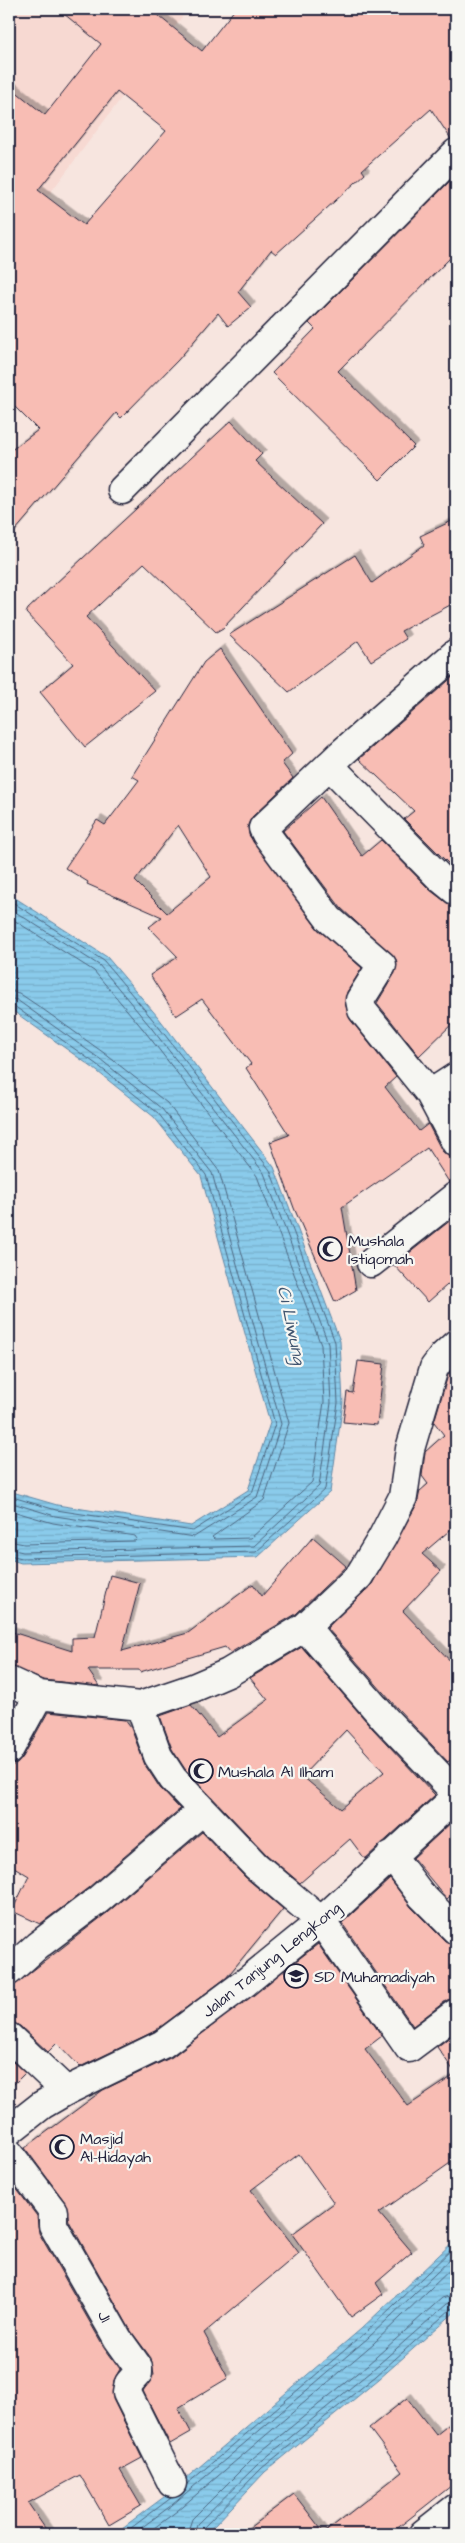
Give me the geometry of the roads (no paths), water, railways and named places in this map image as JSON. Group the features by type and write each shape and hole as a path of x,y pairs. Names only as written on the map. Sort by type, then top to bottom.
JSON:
{"street":[{"path":"122,490 456,153"},
{"path":"456,653 329,765 265,825 264,831 298,881 329,919 382,966 360,1000 362,1010 430,1094 456,1143"},
{"path":"329,765 440,878 456,891"},
{"path":"430,1094 456,1077"},
{"path":"371,1263 456,1196"},
{"path":"9,1681 39,1695 140,1706 193,1688 228,1673 304,1627 359,1576 382,1538 403,1497 410,1448 434,1368 456,1344"},
{"path":"304,1627 385,1719 456,1793"},
{"path":"9,1750 39,1695"},
{"path":"140,1706 158,1756 173,1779 256,1866 321,1921 409,2048 456,2013"},
{"name":"Jalan Tanjung Lengkong","path":"9,2131 42,2105 66,2090 163,2044 246,1982 321,1921 456,1797"},
{"path":"9,1971 98,1900 202,1811"},
{"path":"391,1855 422,1896 456,1930"},
{"path":"9,2037 66,2090"},
{"name":"J1","path":"9,2154 53,2211 53,2225 73,2262 118,2339 138,2367 138,2373 129,2383 127,2392 172,2483"},
{"path":"423,2534 456,2508"}],"water":[{"name":"Ci Liwung","path":"9,894 107,957 158,1017 274,1167 340,1341 343,1403 330,1492 258,1557 21,1563 9,1559 9,1491 57,1505 191,1526 248,1490 270,1423 201,1176 154,1117 93,1068 9,1008"},
{"path":"456,2239 456,2311 379,2379 265,2472 215,2525 203,2534 114,2534 164,2497 361,2329"}],"place":[{"name":"Mushala Istiqomah","path":"330,1249"},
{"name":"Mushala Al Ilham","path":"201,1771"},
{"name":"SD Muhamadiyah","path":"296,1976"},
{"name":"Masjid Al-Hidayah","path":"62,2147"}]}
